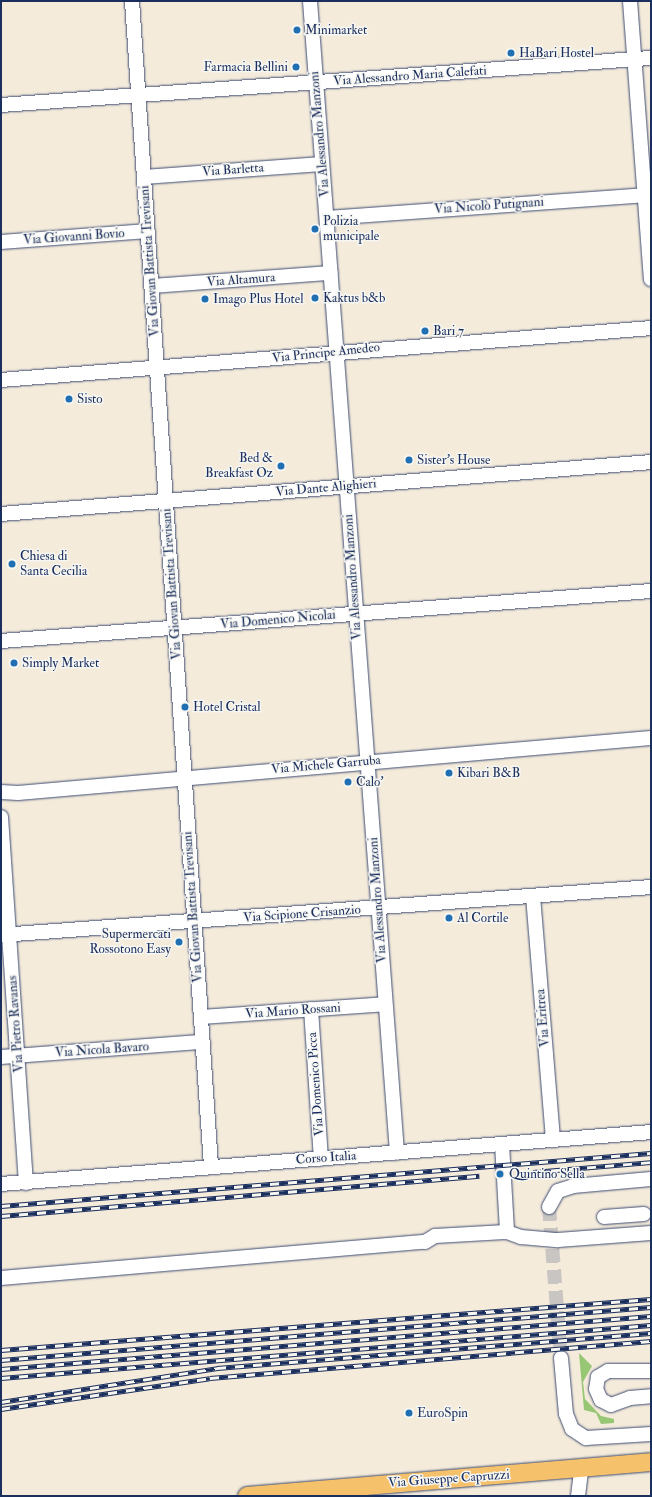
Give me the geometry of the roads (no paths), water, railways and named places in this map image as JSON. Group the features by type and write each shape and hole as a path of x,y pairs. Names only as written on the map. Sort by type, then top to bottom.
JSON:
{"main road":[{"name":"Via Giuseppe Capruzzi","path":"247,1496 425,1488 651,1462"}],"street":[{"name":"Via Giovan Battista Trevisani","path":"132,1 211,1167"},
{"name":"Via Alessandro Manzoni","path":"310,1 397,1153"},
{"path":"630,1 634,59 648,195 651,279"},
{"name":"Via Alessandro Maria Calefati","path":"1,105 651,58"},
{"name":"Via Barletta","path":"144,176 322,164"},
{"name":"Via Nicolò Putignani","path":"327,218 648,195"},
{"name":"Via Giovanni Bovio","path":"1,242 148,231"},
{"name":"Via Altamura","path":"152,286 331,273"},
{"name":"Via Principe Amedeo","path":"1,380 337,354 347,351 651,328"},
{"name":"Via Dante Alighieri","path":"1,514 651,462"},
{"name":"Via Domenico Nicolai","path":"1,642 651,591"},
{"name":"Via Michele Garruba","path":"1,792 18,793 367,761 651,738"},
{"name":"Via Pietro Ravanas","path":"1,817 5,935 18,1056 26,1183"},
{"name":"Via Scipione Crisanzio","path":"5,935 651,887"},
{"name":"Via Eritrea","path":"533,896 553,1140"},
{"name":"Via Mario Rossani","path":"201,1017 385,1004"},
{"name":"Via Domenico Picca","path":"311,1009 322,1159"},
{"name":"Via Nicola Bavaro","path":"1,1057 202,1042"},
{"name":"Corso Italia","path":"1,1184 651,1132"},
{"path":"502,1144 507,1232"},
{"path":"549,1207 558,1191 573,1186 651,1179"},
{"path":"1,1278 425,1242 435,1236 507,1232 521,1237 558,1240 648,1233 647,1213 604,1217"},
{"path":"561,1358 566,1414 572,1429 586,1438 651,1434"},
{"path":"651,1371 608,1370 598,1377 596,1390 601,1400 611,1405 630,1398 651,1396"},
{"path":"578,1496 581,1470"}],"tunnel":[{"path":"549,1207 561,1358"}],"railway":[{"path":"1,1206 651,1153"},
{"path":"533,1172 651,1162"},
{"path":"1,1216 479,1176"},
{"path":"1,1350 651,1299"},
{"path":"1,1360 651,1307"},
{"path":"1,1369 651,1316"},
{"path":"1,1378 651,1325"},
{"path":"1,1402 217,1368 651,1333"},
{"path":"1,1409 210,1378 651,1341"}],"place":[{"name":"Minimarket","path":"297,30"},
{"name":"HaBari Hostel","path":"511,53"},
{"name":"Farmacia Bellini","path":"296,67"},
{"name":"Polizia municipale","path":"315,229"},
{"name":"Kaktus b&b","path":"315,298"},
{"name":"Imago Plus Hotel","path":"205,299"},
{"name":"Bari 7","path":"425,331"},
{"name":"Sisto","path":"69,399"},
{"name":"Sister's House","path":"409,460"},
{"name":"Bed & Breakfast Oz","path":"281,466"},
{"name":"Chiesa di Santa Cecilia","path":"12,564"},
{"name":"Simply Market","path":"14,663"},
{"name":"Hotel Cristal","path":"185,707"},
{"name":"Kibari B&B","path":"449,773"},
{"name":"Calo'","path":"348,782"},
{"name":"Al Cortile","path":"449,918"},
{"name":"Supermercati Rossotono Easy","path":"179,942"},
{"name":"Quintino Sella","path":"500,1174"},
{"name":"EuroSpin","path":"409,1413"}]}
